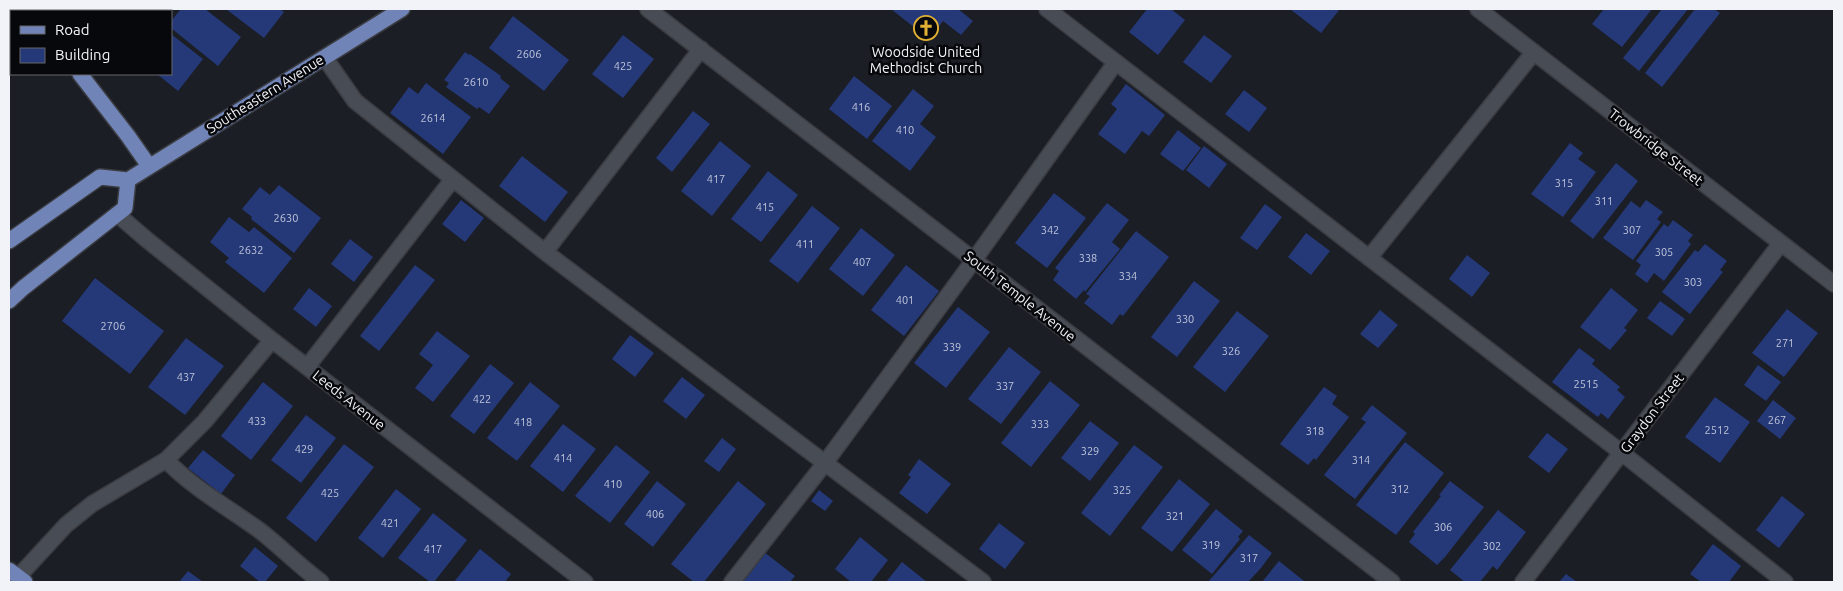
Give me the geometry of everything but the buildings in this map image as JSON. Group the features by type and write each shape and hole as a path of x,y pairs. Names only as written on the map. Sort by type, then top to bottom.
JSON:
{"main road":[{"name":"Southeastern Avenue","path":"128,180 402,9"},
{"path":"81,75 150,166"},
{"path":"9,242 100,177 128,180 125,208 22,288 9,301"}],"street":[{"name":"South Temple Avenue","path":"648,9 1392,582"},
{"path":"1047,9 1622,453 1785,582"},
{"name":"Trowbridge Street","path":"1478,9 1834,284"},
{"path":"545,252 701,50"},
{"path":"1369,258 1534,52"},
{"path":"325,58 355,102 545,252 984,582"},
{"path":"732,582 825,463 1116,62"},
{"path":"307,368 454,179"},
{"name":"Leeds Avenue","path":"117,214 146,240 307,368 585,582"},
{"name":"Graydon Street","path":"1523,582 1781,243"},
{"path":"17,576 66,525 92,504 166,460 205,421 272,340"},
{"path":"166,460 182,478 261,532 304,570 321,582"}],"place":[{"name":"Woodside United Methodist Church","path":"926,28"}]}
